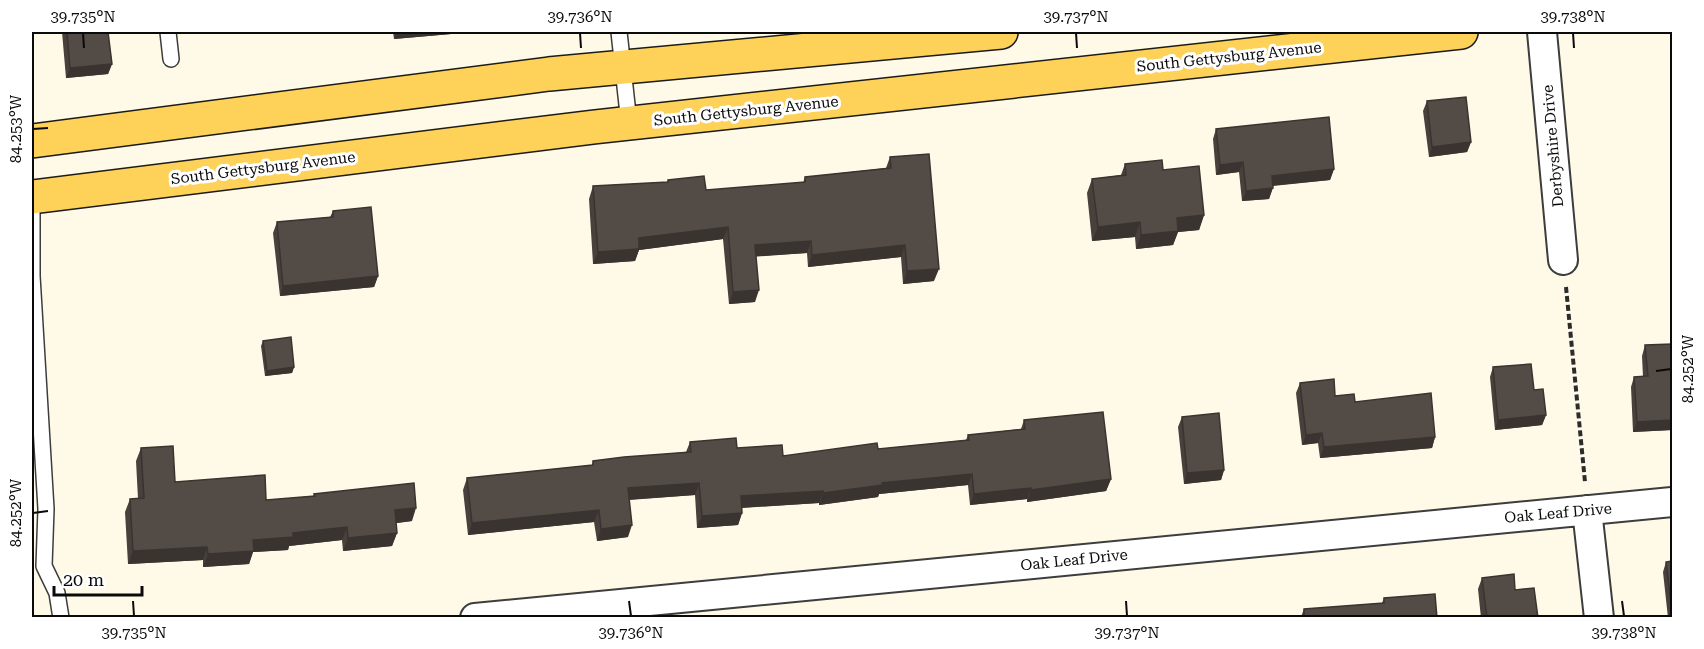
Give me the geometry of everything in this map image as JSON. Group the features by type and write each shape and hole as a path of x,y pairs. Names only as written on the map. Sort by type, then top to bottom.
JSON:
{"main road":[{"path":"32,141 622,66 1001,32"},
{"name":"South Gettysburg Avenue","path":"32,193 629,123 1461,32"}],"street":[{"name":"Derbyshire Drive","path":"1542,32 1563,260"},
{"name":"Oak Leaf Drive","path":"475,618 1672,502"},
{"path":"1587,510 1599,618"}],"lane":[{"path":"168,32 171,59"},
{"path":"619,32 629,123"},
{"path":"32,193 32,276 46,509 38,565 57,592 61,618"}],"path":[{"path":"1563,260 1587,510"}],"building":[{"path":"67,32 108,32 112,64 70,68"},
{"path":"1466,97 1471,142 1432,147 1427,101"},
{"path":"1329,117 1334,169 1272,176 1273,188 1246,191 1243,162 1220,165 1216,129"},
{"path":"929,154 939,269 907,271 905,245 812,255 811,241 755,245 759,290 733,292 728,227 639,238 639,249 598,252 593,186 668,182 668,180 704,176 706,190 805,182 805,177 891,168 890,157"},
{"path":"1162,160 1163,170 1199,166 1204,215 1177,218 1178,231 1141,235 1140,222 1098,227 1092,179 1126,175 1125,164"},
{"path":"371,207 378,276 283,286 277,222 333,217 333,211"},
{"path":"291,337 294,367 267,371 263,341"},
{"path":"1672,344 1672,420 1637,422 1634,377 1648,376 1645,345"},
{"path":"1531,364 1534,390 1543,389 1546,415 1498,420 1493,367"},
{"path":"1334,379 1335,396 1354,394 1355,402 1431,393 1435,437 1324,447 1322,433 1306,435 1300,383"},
{"path":"1103,412 1111,479 1031,490 1031,488 974,494 972,474 882,483 883,485 823,493 823,491 741,496 742,513 702,516 699,483 628,488 632,525 601,529 599,510 472,523 467,478 593,465 593,461 624,457 691,452 690,442 736,438 737,448 782,445 783,456 877,443 878,449 969,440 968,435 1025,429 1024,420"},
{"path":"1219,413 1224,470 1187,473 1182,417"},
{"path":"173,446 175,482 265,475 266,500 414,483 416,508 395,510 397,533 348,538 347,527 293,533 293,537 253,540 254,551 208,554 207,547 133,551 130,499 144,498 141,448"},
{"path":"1672,561 1672,610 1666,562"},
{"path":"1514,574 1515,590 1534,588 1538,618 1487,618 1482,578"},
{"path":"1435,594 1437,618 1292,618 1304,617 1304,609 1384,603 1384,598"}]}
